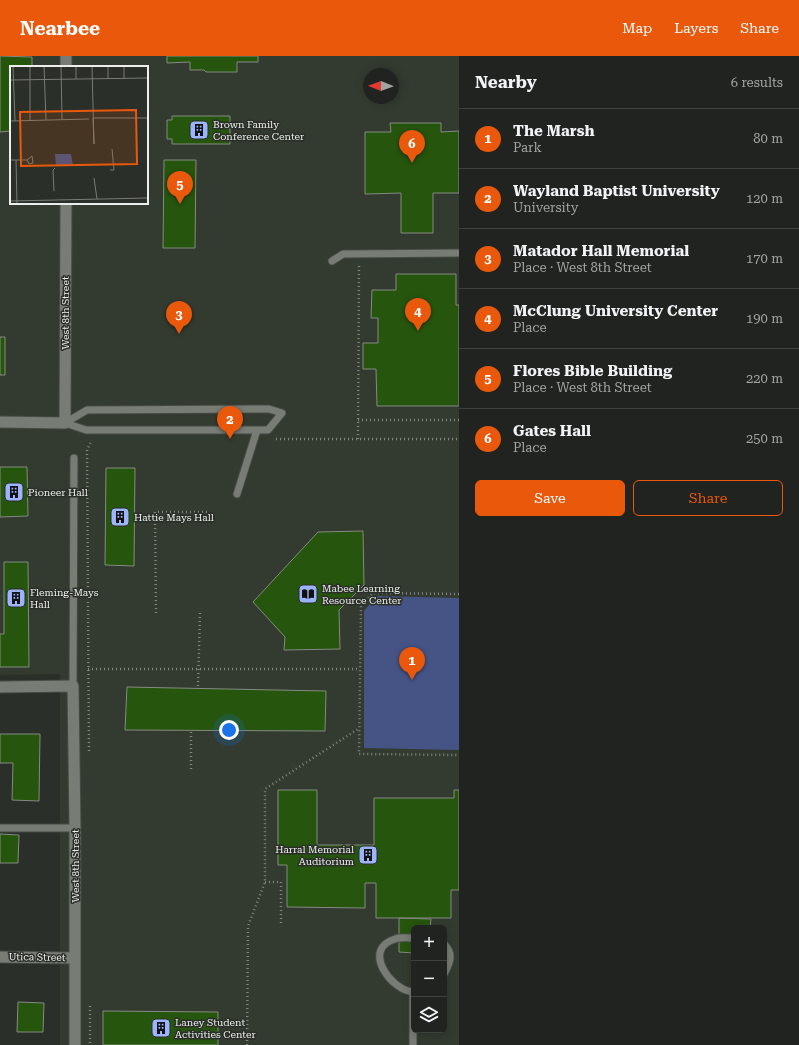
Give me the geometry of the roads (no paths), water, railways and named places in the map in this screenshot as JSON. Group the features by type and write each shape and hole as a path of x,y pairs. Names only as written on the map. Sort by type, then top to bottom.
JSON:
{"street":[{"name":"West 8th Street","path":"65,423 66,204"},
{"path":"0,422 65,423"},
{"name":"West 8th Street","path":"73,686 75,828 75,1045"},
{"path":"0,687 73,686"},
{"name":"Utica Street","path":"0,957 74,958"}],"lane":[{"path":"332,261 343,254 459,253"},
{"path":"269,409 282,413 268,430 86,430 65,423 87,410 269,409"},
{"path":"237,494 257,430"},
{"path":"73,686 74,458"},
{"path":"0,828 75,828"},
{"path":"411,938 396,939 388,942 380,952 379,959 385,973 400,987 406,991 411,992"},
{"path":"447,948 450,951 451,957 447,967"},
{"path":"413,997 413,1045"}],"place":[{"name":"Brown Family Conference Center","path":"199,130"},
{"name":"Gates Hall","path":"412,163"},
{"name":"Flores Bible Building","path":"180,204"},
{"name":"McClung University Center","path":"418,331"},
{"name":"Matador Hall Memorial","path":"179,334"},
{"name":"Wayland Baptist University","path":"230,439"},
{"name":"Pioneer Hall","path":"14,492"},
{"name":"Hattie Mays Hall","path":"120,517"},
{"name":"Mabee Learning Resource Center","path":"308,594"},
{"name":"Fleming-Mays Hall","path":"16,598"},
{"name":"The Marsh","path":"412,680"},
{"name":"Harral Memorial Auditorium","path":"368,855"},
{"name":"Laney Student Activities Center","path":"161,1028"}]}
